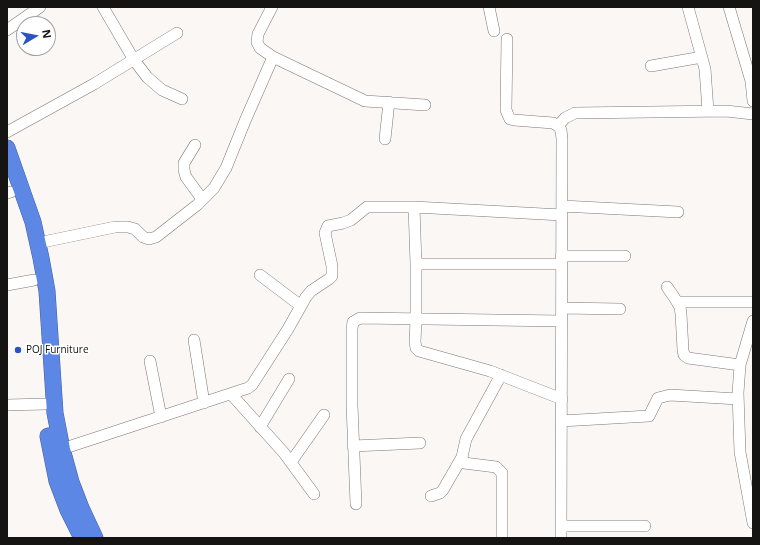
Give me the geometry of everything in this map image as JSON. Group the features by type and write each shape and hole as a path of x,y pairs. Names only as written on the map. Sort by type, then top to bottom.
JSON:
{"highway":[{"path":"7,148 33,222 47,290 55,413 62,449 76,495 96,538"},
{"path":"8,188 24,232 34,280 48,433 58,481 68,510 82,538"}],"street":[{"path":"7,30 40,7"},
{"path":"103,7 134,60 146,77 162,90 182,99"},
{"path":"272,7 258,34 257,42 260,48 273,57 365,101 425,105"},
{"path":"489,7 494,31"},
{"path":"688,7 702,57 706,80 708,111"},
{"path":"729,7 751,81 753,101"},
{"path":"7,132 94,84 177,33"},
{"path":"507,39 506,110 510,119 553,123 561,130 561,538"},
{"path":"38,243 115,227 128,227 135,229 143,237 149,239 156,237 214,188 226,168 273,57"},
{"path":"651,66 702,57"},
{"path":"385,139 389,102"},
{"path":"558,126 564,118 575,113 726,111 753,114"},
{"path":"195,145 184,163 184,170 186,177 202,199"},
{"path":"62,449 244,390 252,385 311,291 332,276 332,266 325,233 328,226 351,220 367,207 678,212"},
{"path":"414,207 416,264 415,342 416,348 419,352 501,374 562,399"},
{"path":"416,264 561,260 625,256"},
{"path":"260,275 301,306"},
{"path":"7,285 34,280"},
{"path":"667,287 677,302 681,314 684,355 688,358 740,366"},
{"path":"677,302 753,302"},
{"path":"562,308 620,309"},
{"path":"356,504 352,359 353,322 360,318 562,321"},
{"path":"753,321 740,366 738,399 740,452 751,502 753,523"},
{"path":"194,340 204,403"},
{"path":"150,361 161,417"},
{"path":"431,496 444,490 462,457 466,438 501,374"},
{"path":"260,427 289,380"},
{"path":"231,394 291,462 314,494"},
{"path":"561,421 648,416 658,398 670,395 738,399"},
{"path":"7,405 45,404"},
{"path":"291,462 324,414"},
{"path":"354,446 420,443"},
{"path":"462,457 464,462 496,467 502,472 502,538"},
{"path":"561,526 645,526"}],"place":[{"name":"POJ Furniture","path":"18,350"}]}
